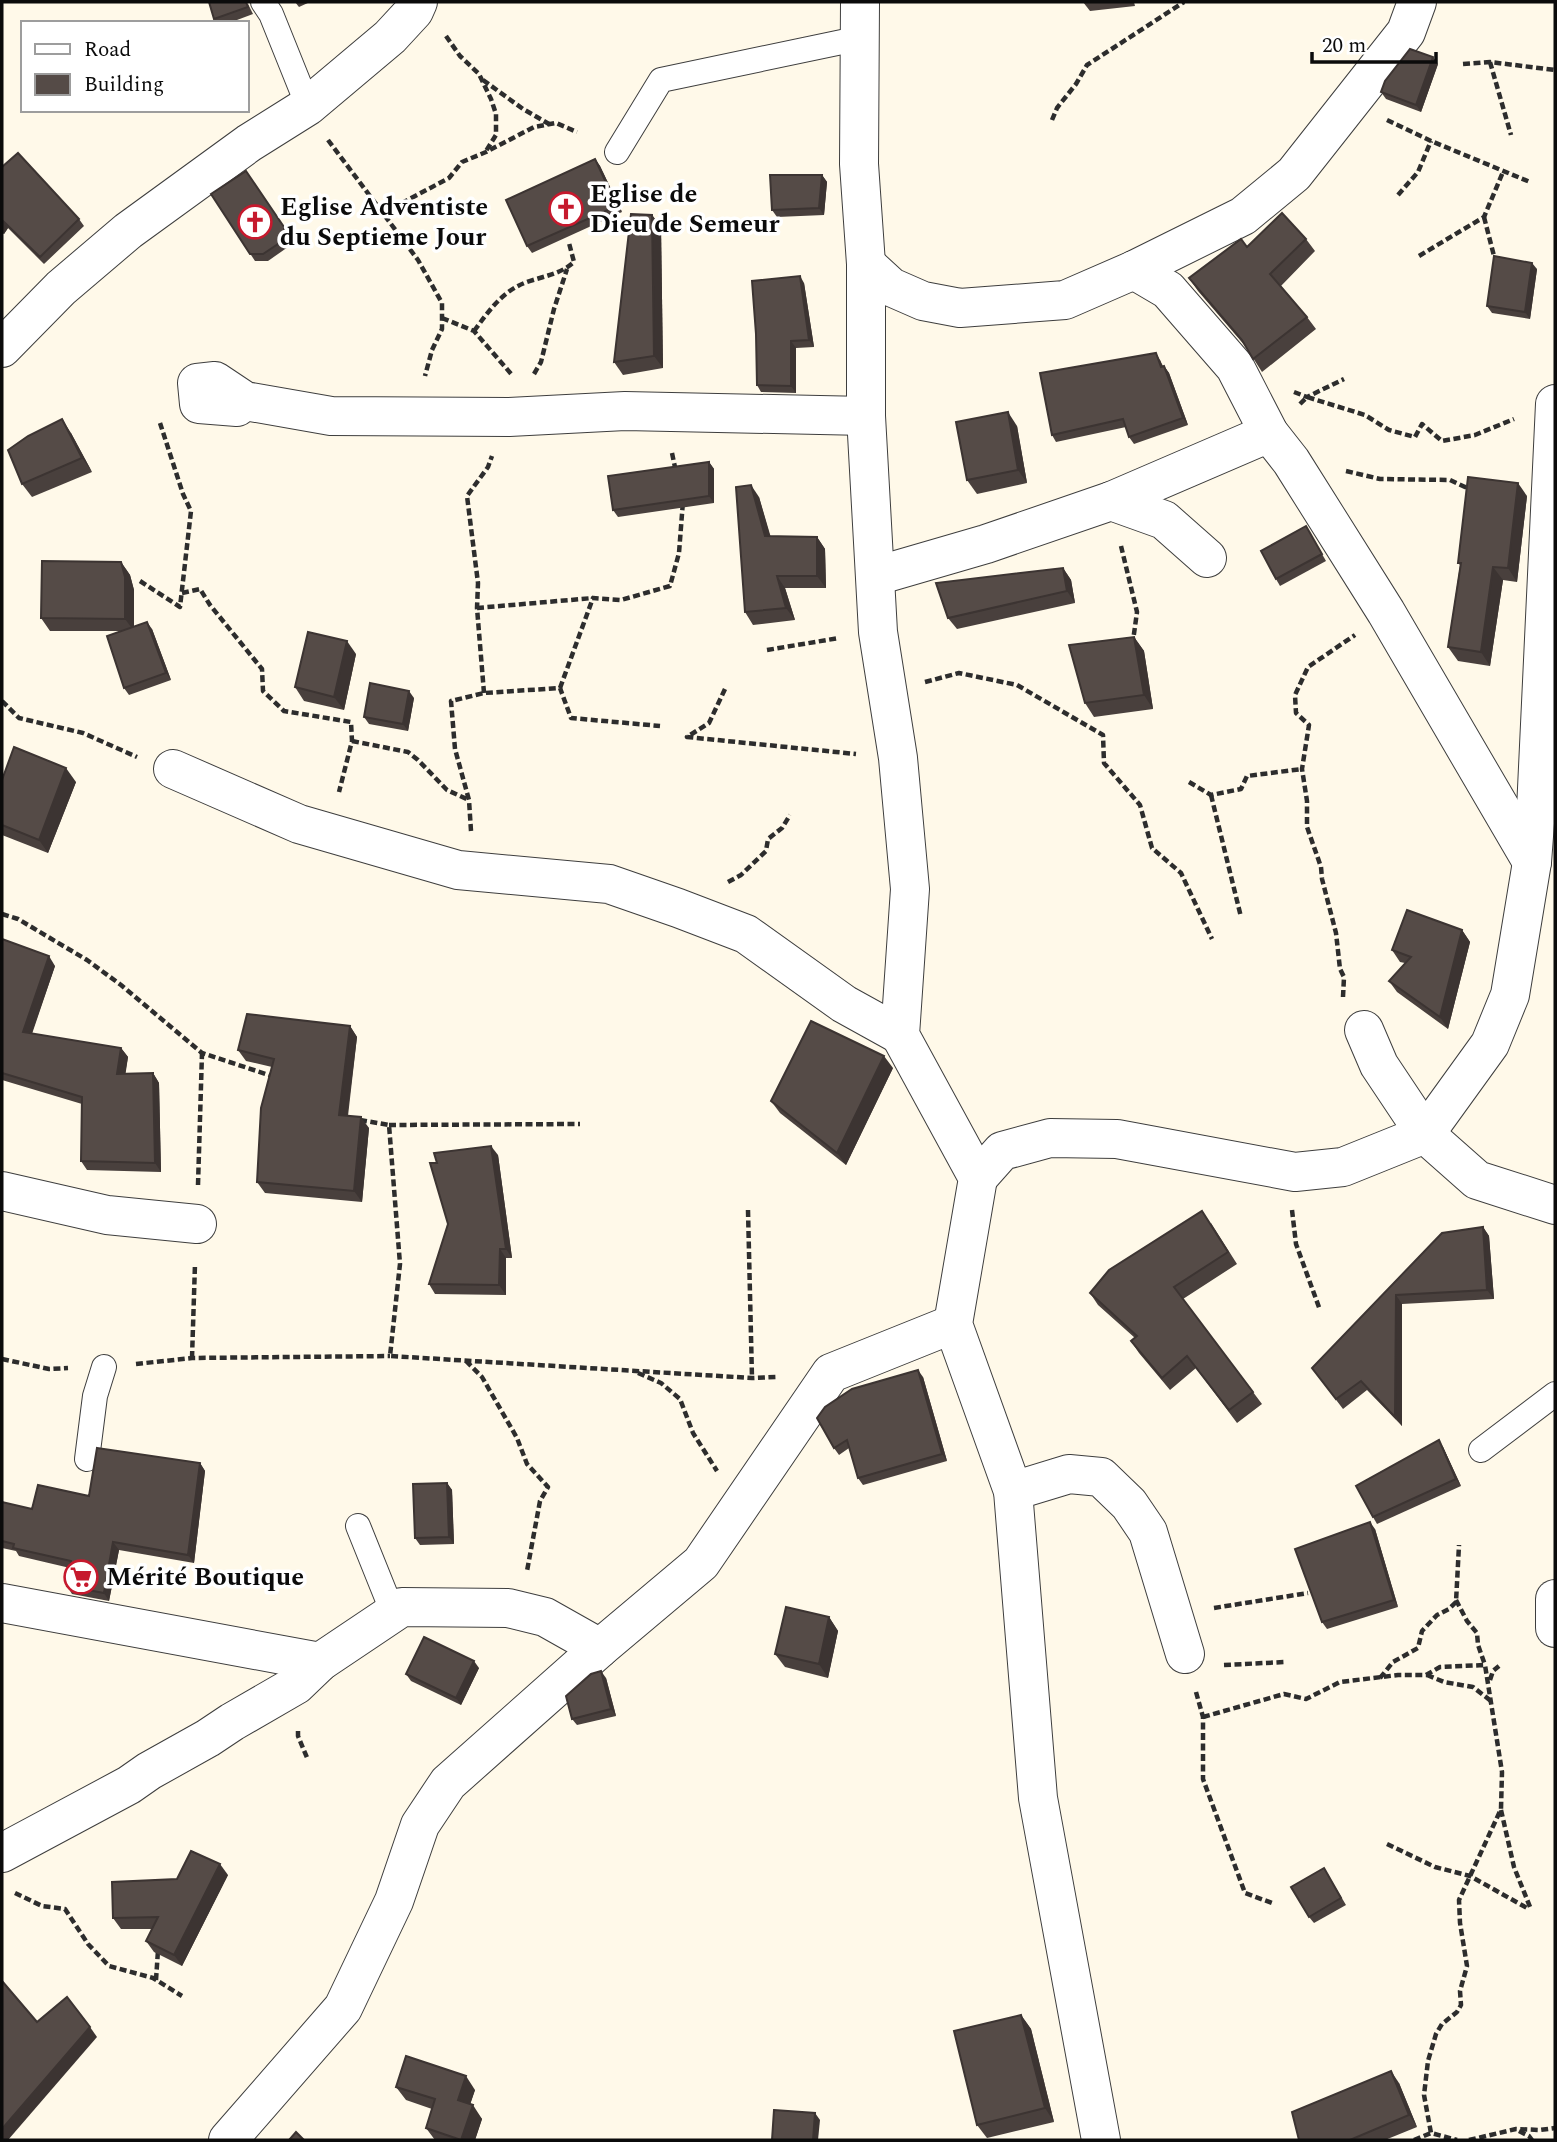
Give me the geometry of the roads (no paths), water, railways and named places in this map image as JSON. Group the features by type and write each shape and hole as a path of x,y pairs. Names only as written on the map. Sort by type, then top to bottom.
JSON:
{"street":[{"path":"866,264 891,287 923,301 960,307 1065,300 1134,270 1243,216 1294,174 1406,32 1417,2"},
{"path":"2,348 61,288 128,231 249,143 308,106 390,37 416,6"},
{"path":"861,20 859,164 866,264 866,416 878,632 898,758 910,889 900,1035"},
{"path":"1134,270 1168,290 1235,367 1280,447 1386,612 1532,862"},
{"path":"237,407 199,404 197,383 215,381 245,401 331,416 415,416 519,408 866,416"},
{"path":"1101,2140 1038,1798 1013,1491 953,1324 978,1178 1002,1152 1050,1138 1117,1139 1294,1172 1343,1167 1424,1134 1490,1044 1510,995 1532,862 1546,809 1555,404"},
{"path":"876,576 986,544 1280,447"},
{"path":"1111,501 1164,520 1207,558"},
{"path":"173,769 299,824 458,870 609,884 746,934 844,1004 900,1035 978,1178"},
{"path":"1364,1030 1379,1065 1424,1134 1477,1180 1555,1205"},
{"path":"2,1191 107,1216 197,1224"},
{"path":"228,2140 344,2008 394,1901 420,1825 448,1783 600,1648 701,1563 831,1373 953,1324"},
{"path":"1013,1491 1069,1474 1101,1477 1129,1504 1148,1532 1187,1659"},
{"path":"1555,1599 1555,1628"},
{"path":"2,1603 320,1662"},
{"path":"2,1853 129,1785 296,1685 320,1662 402,1607 508,1608 545,1617 600,1648"}],"lane":[{"path":"263,2 271,14 308,106"},
{"path":"617,152 661,80 861,20"},
{"path":"87,1459 95,1396 104,1367"},
{"path":"1481,1450 1555,1394"},
{"path":"358,1526 393,1613"}],"place":[{"name":"Eglise de Dieu de Semeur","path":"566,209"},
{"name":"Eglise Adventiste du Septieme Jour","path":"255,222"},
{"name":"Mérité Boutique","path":"81,1577"}]}
